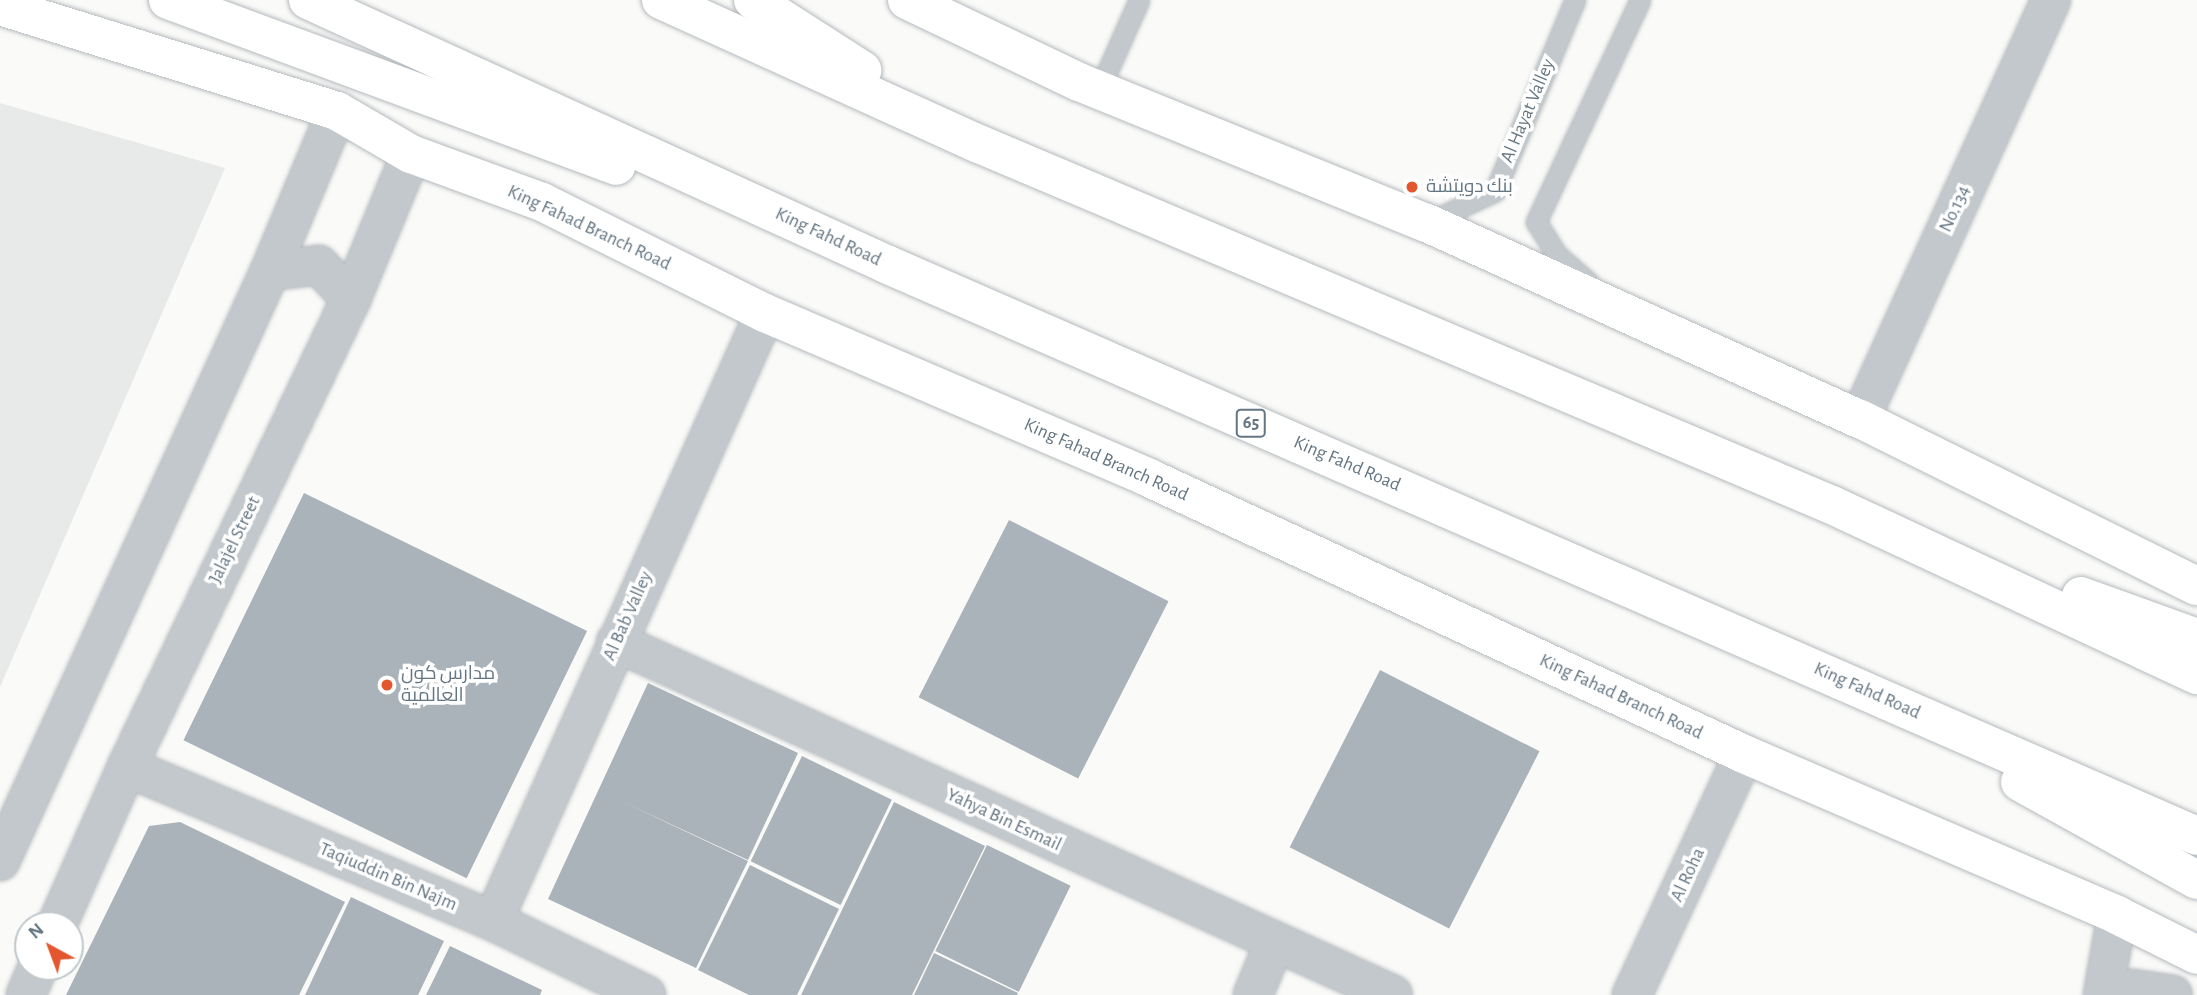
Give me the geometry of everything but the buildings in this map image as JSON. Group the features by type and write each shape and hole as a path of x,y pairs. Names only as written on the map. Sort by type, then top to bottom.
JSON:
{"main road":[{"path":"168,0 886,264"},
{"name":"King Fahd Road","path":"309,0 886,264 2197,836"},
{"path":"662,0 979,144 1832,506 2197,675"},
{"path":"753,0 979,144"},
{"path":"907,0 1099,90 1427,223 1618,309 1860,419 2197,586"},
{"name":"King Fahad Branch Road","path":"0,6 337,111 411,154 542,202 765,313 1147,477 1744,754 2117,915 2197,955"},
{"path":"1832,506 2197,638"},
{"path":"1800,661 2197,880"}],"street":[{"name":"No.134","path":"1860,419 2051,0"},
{"path":"0,861 270,271 337,111"},
{"name":"Jalajel Street","path":"63,911 127,767 351,299 411,154"},
{"path":"270,271 319,265 351,299"},
{"name":"Al Bab Valley","path":"493,921 765,313"},
{"name":"Yahya Bin Esmail","path":"616,642 1274,944 1393,995"},
{"name":"Al Roha","path":"1632,995 1744,754"},
{"name":"Taqiuddin Bin Najm","path":"127,767 493,921 646,995"},
{"path":"2103,995 2117,915"},
{"path":"1253,995 1274,944"},
{"path":"2111,995 2132,989 2173,995"}],"lane":[{"path":"1099,90 1139,0"},
{"name":"Al Hayat Valley","path":"1427,223 1495,191 1575,0"},
{"path":"1618,309 1557,255 1536,222 1640,0"}],"shaded area":[{"path":"0,103 225,168 0,687"}],"place":[{"name":"بنك دويتشة","path":"1412,187"},
{"name":"مدارس كون العالمية","path":"387,685"}]}
